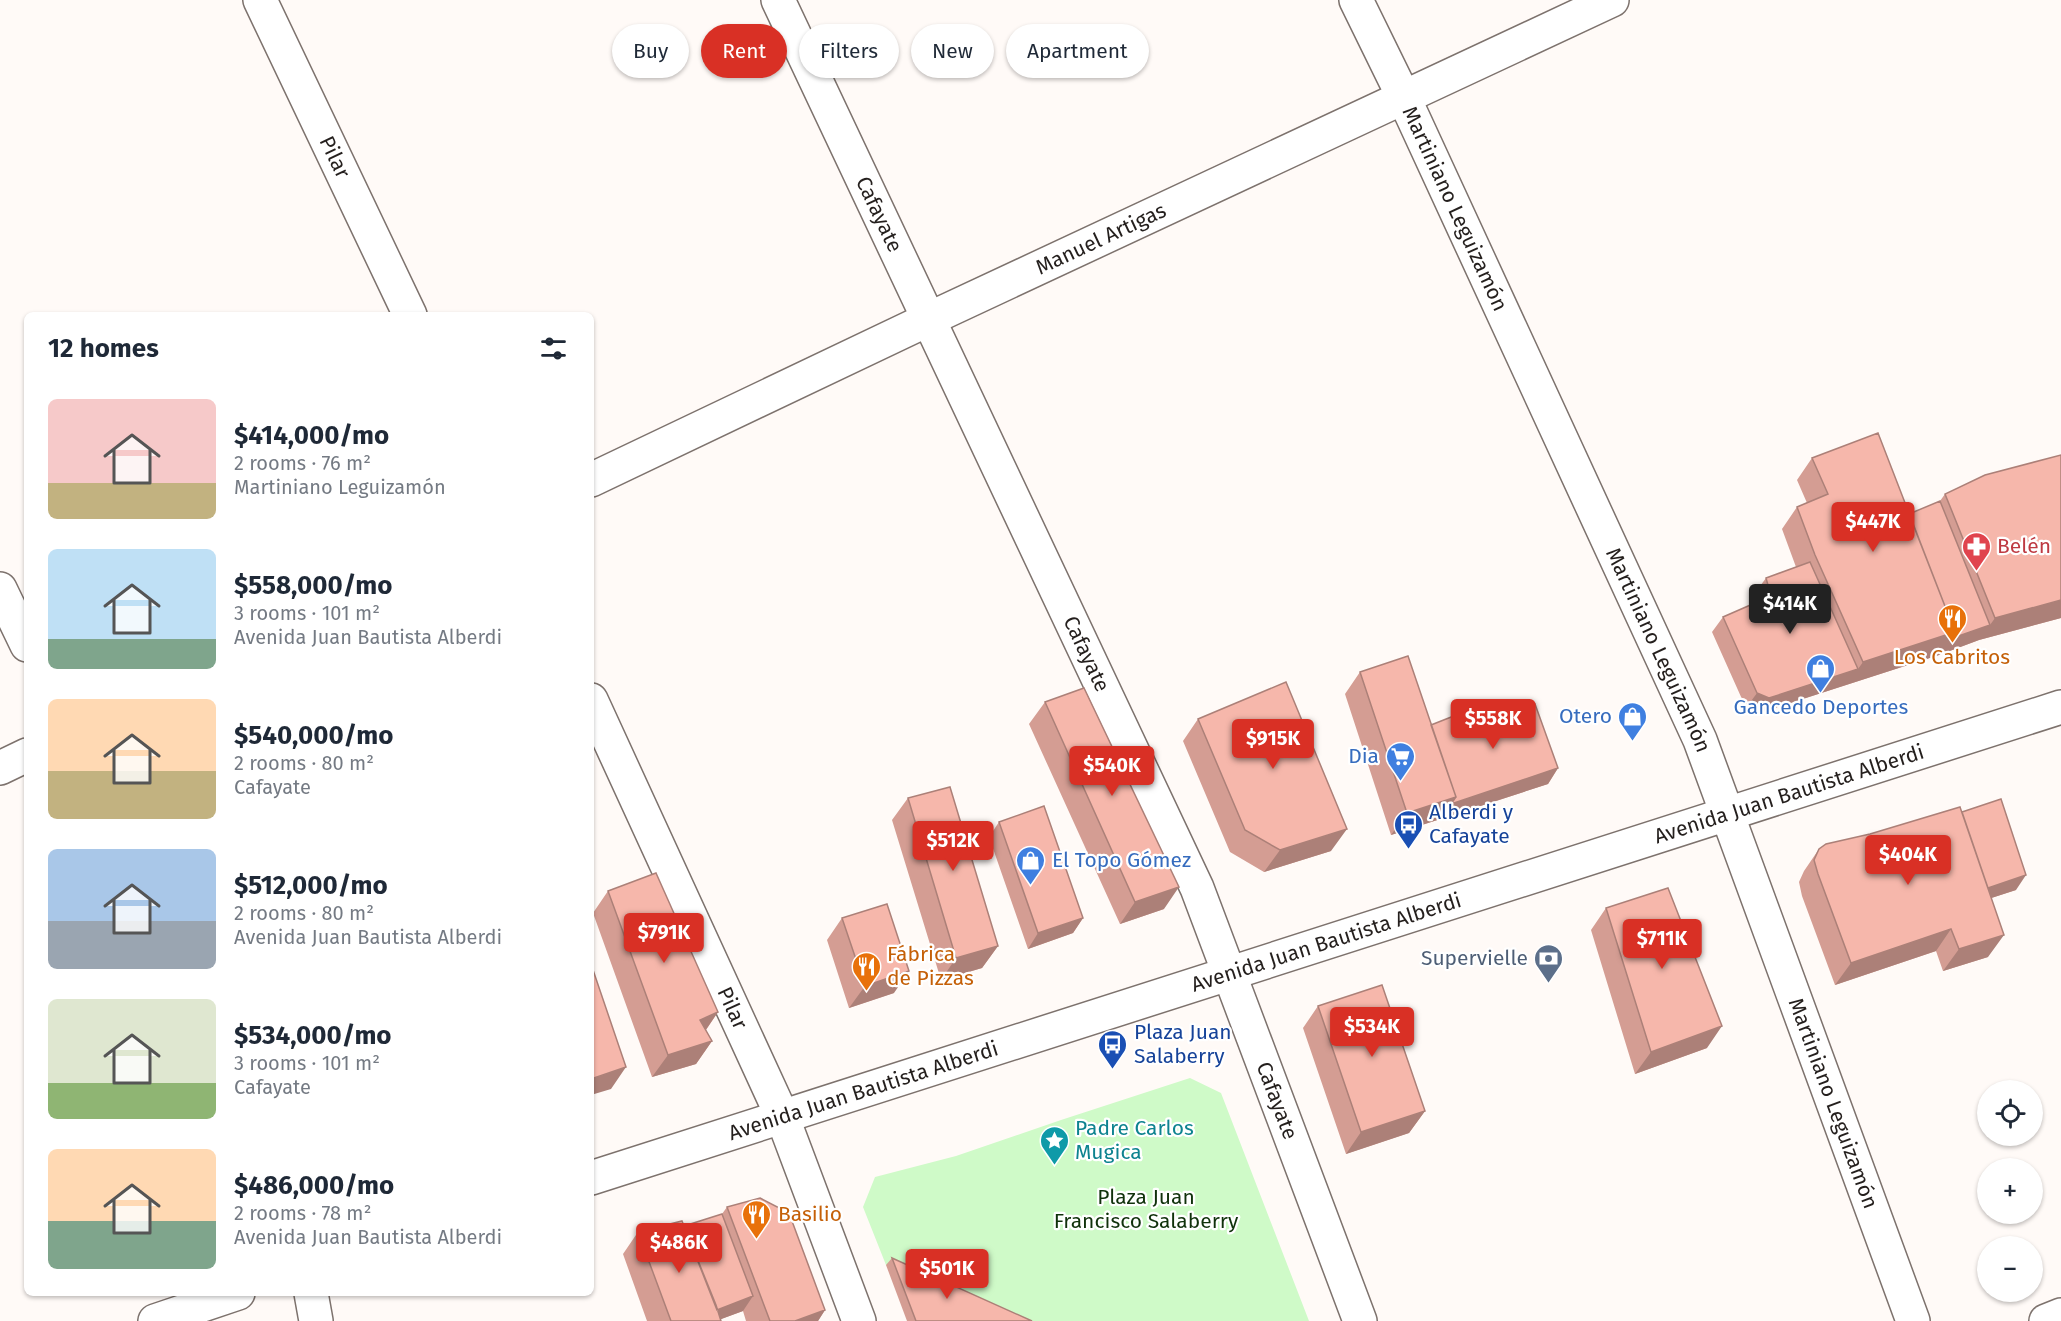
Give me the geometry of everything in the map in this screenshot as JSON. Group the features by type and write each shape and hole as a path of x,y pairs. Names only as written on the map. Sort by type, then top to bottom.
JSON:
{"street":[{"name":"Pilar","path":"260,0 409,312"},
{"name":"Cafayate","path":"778,0 1197,888 1360,1321"},
{"name":"Martiniano Leguizamón","path":"1356,0 1404,98 1700,740 1913,1321"},
{"name":"Manuel Artigas","path":"594,479 928,319 1612,0"},
{"path":"0,589 24,639"},
{"name":"Pilar","path":"594,707 782,1116 859,1321"},
{"name":"Avenida Juan Bautista Alberdi","path":"594,1177 2061,707"},
{"path":"0,768 24,756"},
{"path":"155,1321 229,1296"},
{"path":"312,1296 316,1321"},
{"path":"2046,1321 2061,1315"}],"green space":[{"name":"Plaza Juan Francisco Salaberry","path":"1190,1078 1221,1093 1309,1321 1009,1321 886,1265 863,1207 875,1177 956,1156"}],"building":[{"path":"1878,433 1955,632 1863,662 1815,555 1797,507 1828,494 1812,458"},
{"path":"2061,455 2061,600 1995,618 1945,494 1985,475"},
{"path":"1940,501 1990,625 1950,639 1955,632 1909,514"},
{"path":"1810,562 1858,669 1769,698 1757,693 1723,617 1771,596 1766,578"},
{"path":"1408,656 1456,797 1407,813 1360,672"},
{"path":"1286,682 1347,829 1280,850 1245,830 1198,719"},
{"path":"1084,688 1179,887 1135,902 1045,702"},
{"path":"1535,704 1558,768 1451,804 1456,797 1431,725 1474,708 1481,719"},
{"path":"950,787 998,946 956,958 908,798"},
{"path":"2001,799 2026,875 1988,888 1962,812"},
{"name":"El Topo Gómez","path":"1044,806 1083,918 1038,933 999,822"},
{"path":"1960,807 2004,935 1959,949 1951,929 1851,963 1814,860 1819,849 1826,844 1870,834"},
{"path":"656,873 718,1012 700,1020 712,1041 668,1055 608,891"},
{"path":"1668,888 1722,1026 1651,1052 1606,908"},
{"path":"887,904 909,971 865,986 842,918"},
{"path":"594,973 626,1067 594,1078"},
{"path":"1382,985 1425,1111 1361,1132 1318,1006"},
{"path":"760,1198 789,1213 825,1310 795,1321 770,1321 727,1207"},
{"path":"722,1214 753,1296 717,1310 684,1226"},
{"path":"682,1221 721,1321 671,1321 638,1232"},
{"path":"892,1258 1032,1321 916,1321"}],"place":[{"name":"Belén","path":"1976,572"},
{"name":"Los Cabritos","path":"1952,644"},
{"name":"Gancedo Deportes","path":"1821,694"},
{"name":"Otero","path":"1633,742"},
{"name":"Dia","path":"1400,782"},
{"name":"Alberdi y Cafayate","path":"1408,850"},
{"name":"El Topo Gómez","path":"1031,886"},
{"name":"Supervielle","path":"1549,984"},
{"name":"Fábrica de Pizzas","path":"866,992"},
{"name":"Plaza Juan Salaberry","path":"1113,1070"},
{"name":"Padre Carlos Mugica","path":"1054,1166"},
{"name":"Basilio","path":"757,1240"}]}
